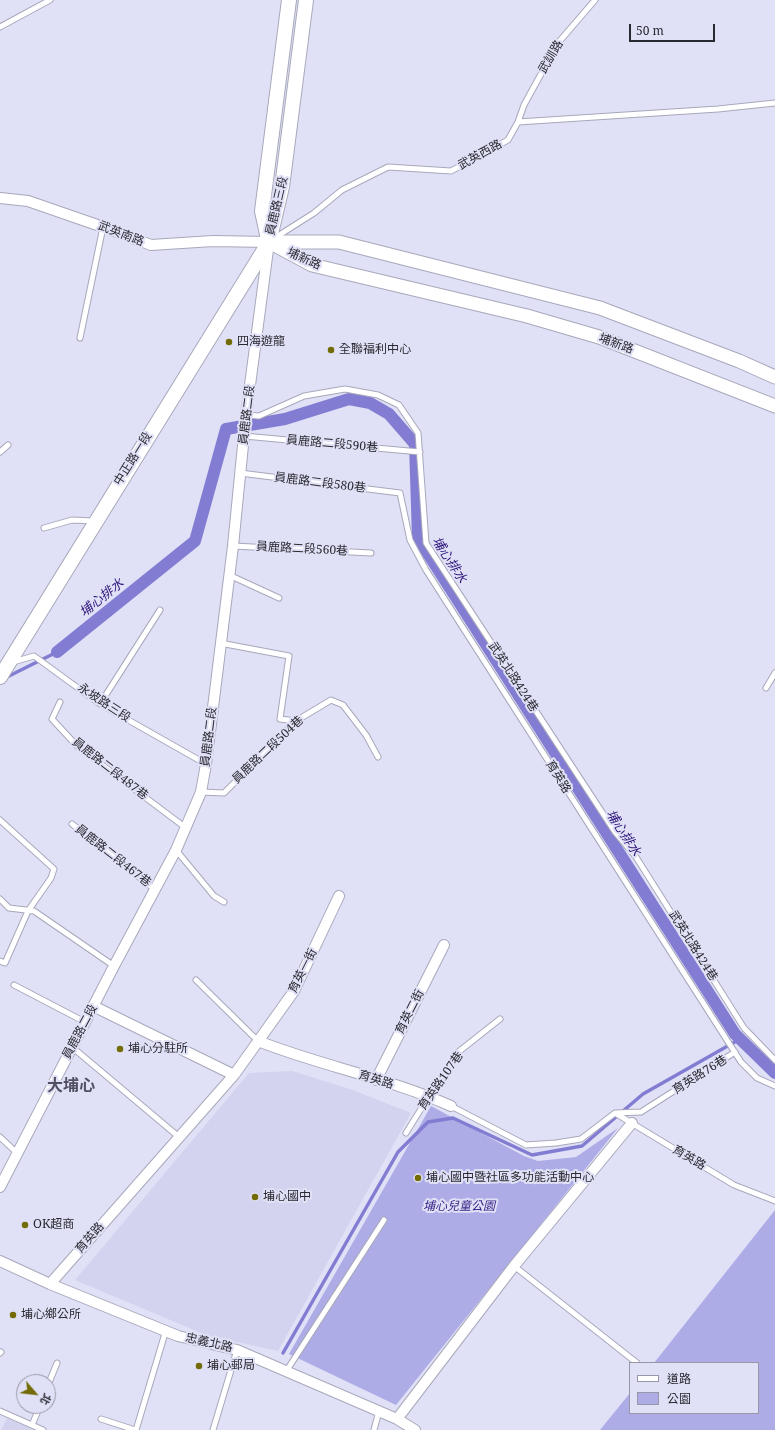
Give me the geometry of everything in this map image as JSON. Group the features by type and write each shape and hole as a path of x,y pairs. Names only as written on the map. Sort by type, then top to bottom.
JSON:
{"main road":[{"name":"員鹿路三段","path":"269,242 262,211 289,0"},
{"name":"員鹿路三段","path":"269,242 282,187 306,0"},
{"name":"中正路一段","path":"0,677 4,663 95,521 269,242"}],"street":[{"name":"武英南路","path":"0,198 28,201 152,245 213,241 269,242"},
{"name":"埔新路","path":"269,242 339,242 600,308 739,361 775,377"},
{"name":"埔新路","path":"269,242 312,265 527,316 599,337 775,406"},
{"name":"員鹿路二段","path":"0,1187 154,889 176,850 201,792 206,764 233,546 246,415 269,242"},
{"name":"育英一街","path":"258,1041 294,991 339,896"},
{"name":"育英二街","path":"376,1080 444,945"},
{"path":"93,1006 234,1074"},
{"name":"育英路","path":"50,1284 234,1074 258,1041 292,1054 428,1096 451,1106"},
{"path":"397,1419 514,1266 632,1123"},
{"name":"忠義北路","path":"0,1261 50,1284 178,1336 237,1350 287,1370 397,1419 415,1430"}],"lane":[{"path":"0,27 50,0"},
{"name":"武訓路","path":"518,122 524,105 558,43 595,0"},
{"path":"518,122 718,109 775,103"},
{"name":"武英西路","path":"269,242 314,213 342,190 388,166 451,171 508,140 518,122"},
{"path":"80,338 103,227"},
{"name":"武英北路424巷","path":"246,415 259,416 304,396 345,389 378,395 399,405 418,433 426,543 615,832 636,857 744,1028 775,1060"},
{"name":"員鹿路二段590巷","path":"244,436 420,452"},
{"path":"0,452 8,445"},
{"name":"員鹿路二段580巷","path":"240,473 400,493"},
{"name":"育英路","path":"400,493 410,540 426,570 735,1052"},
{"path":"44,528 72,520 95,521"},
{"name":"員鹿路二段560巷","path":"233,546 371,553"},
{"path":"229,574 279,598"},
{"path":"100,704 160,610"},
{"path":"220,643 289,656 280,719 296,721"},
{"name":"永坡路三段","path":"4,663 34,656 100,704 206,764"},
{"path":"766,688 775,673"},
{"name":"員鹿路二段504巷","path":"201,792 224,793 296,721 332,700 343,705 366,735 378,757"},
{"name":"員鹿路二段487巷","path":"60,702 52,719 77,746 186,828"},
{"path":"0,820 54,869 51,878 28,910 5,963 0,961"},
{"name":"員鹿路二段467巷","path":"72,824 154,889"},
{"path":"176,850 214,896 224,902"},
{"path":"0,899 9,908 34,911 114,966"},
{"path":"196,980 258,1041"},
{"path":"14,985 85,1022"},
{"name":"育英路107巷","path":"406,1133 428,1096 457,1053 500,1019"},
{"path":"72,1047 179,1137"},
{"name":"育英路76巷","path":"615,1113 641,1112 735,1052 741,1062 757,1078 775,1086"},
{"name":"育英路","path":"451,1106 526,1145 556,1143 580,1138 615,1113 734,1185 775,1200"},
{"path":"0,1136 17,1153"},
{"path":"287,1370 384,1220"},
{"path":"514,1266 636,1362"},
{"path":"101,1419 136,1430 166,1330"},
{"path":"213,1430 237,1350"},
{"path":"52,1374 57,1363"},
{"path":"0,1411 43,1430"},
{"path":"374,1430 379,1411"},
{"path":"32,1425 37,1414"}],"shaded area":[{"name":"埔心國中","path":"292,1071 350,1089 411,1113 278,1351 206,1335 75,1280 249,1073"},
{"path":"7,1418 34,1430 1,1430"}],"green space":[{"name":"埔心兒童公園","path":"431,1106 524,1156 538,1161 576,1157 618,1128 396,1405 289,1354"},
{"path":"775,1210 775,1430 600,1430 629,1394 629,1414 759,1414 759,1362 655,1362"}],"waterway":[{"name":"埔心排水","path":"57,652 195,541 226,429 285,419 349,399 370,403 389,414 415,444 418,538 735,1034 775,1073"},
{"path":"5,678 57,652"},
{"path":"283,1353 398,1152 428,1122 453,1118 532,1155 582,1146 643,1094 740,1039"}],"place":[{"name":"四海遊龍","path":"229,342"},
{"name":"全聯福利中心","path":"331,350"},
{"name":"埔心分駐所","path":"120,1049"},
{"name":"埔心國中暨社區多功能活動中心","path":"418,1178"},
{"name":"埔心國中","path":"255,1197"},
{"name":"OK超商","path":"25,1225"},
{"name":"埔心鄉公所","path":"13,1315"},
{"name":"埔心郵局","path":"199,1366"}],"district":[{"name":"大埔心","path":"71,1086"}]}
